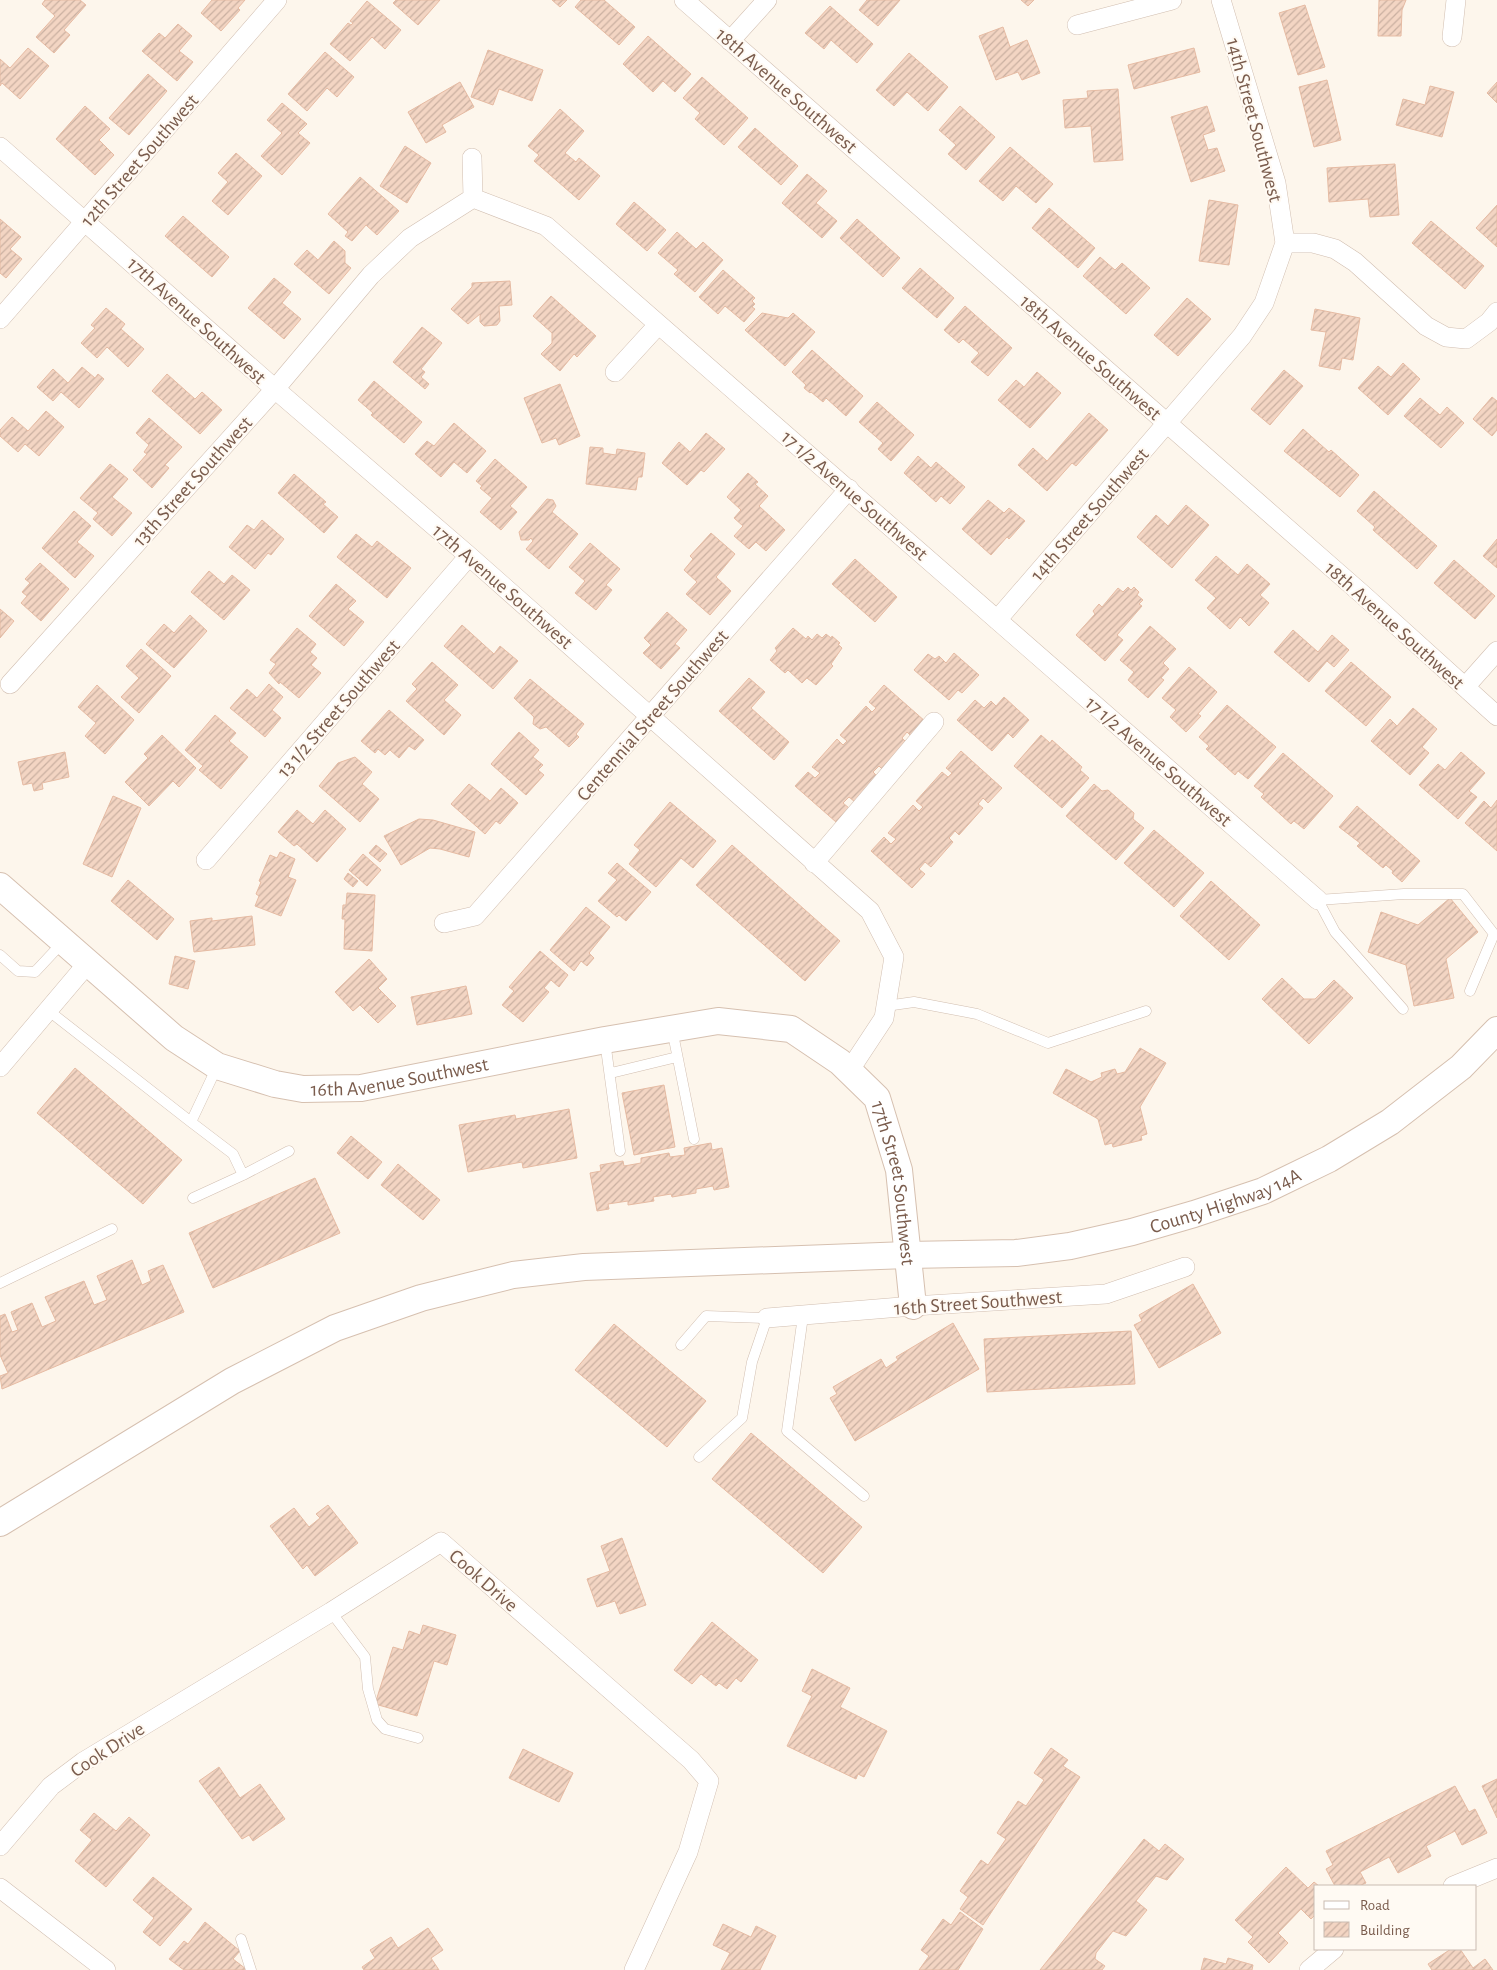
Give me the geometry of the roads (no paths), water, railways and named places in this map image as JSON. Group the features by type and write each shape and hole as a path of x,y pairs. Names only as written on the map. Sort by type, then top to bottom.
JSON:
{"main road":[{"name":"16th Avenue Southwest","path":"0,886 174,1038 218,1066 274,1084 303,1089 360,1088 718,1020 792,1030 840,1062 849,1071"},
{"name":"County Highway 14A","path":"0,1523 232,1381 335,1328 421,1298 513,1275 584,1267 907,1255 1016,1253 1070,1246 1132,1232 1262,1191 1329,1159 1390,1122 1460,1067 1497,1030"},
{"name":"17th Street Southwest","path":"849,1071 877,1098 899,1170 913,1306"}],"street":[{"name":"12th Street Southwest","path":"0,319 277,0"},
{"name":"18th Avenue Southwest","path":"684,0 1497,716"},
{"path":"730,40 767,0"},
{"path":"1076,25 1172,0"},
{"name":"14th Street Southwest","path":"997,620 1242,336 1264,303 1285,243 1276,183 1221,0"},
{"path":"1452,37 1456,0"},
{"name":"17th Avenue Southwest","path":"0,147 275,389 469,556 870,911 894,957 884,1018 849,1071"},
{"path":"472,158 473,198"},
{"name":"13th Street Southwest","path":"10,684 275,389 372,276 410,238 473,198"},
{"name":"17 1/2 Avenue Southwest","path":"473,198 546,226 1318,900"},
{"path":"1285,243 1313,243 1335,249 1355,262 1426,326 1446,337 1466,339 1489,322 1497,312"},
{"path":"615,372 658,325"},
{"name":"Centennial Street Southwest","path":"444,922 475,916 850,490"},
{"name":"13 1/2 Street Southwest","path":"206,860 469,556"},
{"path":"1465,687 1497,651"},
{"path":"814,863 934,722"},
{"path":"0,1067 88,963"},
{"name":"16th Street Southwest","path":"767,1318 913,1306 1106,1294 1184,1267"},
{"name":"Cook Drive","path":"0,1846 52,1786 83,1762 331,1612 441,1542 691,1760 709,1781 688,1852 634,1970"},
{"path":"1456,1885 1495,1873"},
{"path":"0,1888 106,1970"},
{"path":"1309,1970 1333,1950"}],"lane":[{"path":"1403,1009 1335,932 1318,900 1404,894 1463,894 1494,934 1470,991"},
{"path":"0,955 18,971 35,972 63,942"},
{"path":"886,1006 914,1002 977,1014 1048,1043 1146,1011"},
{"path":"49,1010 233,1154 243,1175"},
{"path":"672,1028 694,1139"},
{"path":"605,1040 611,1073 620,1151"},
{"path":"611,1073 677,1057"},
{"path":"192,1122 218,1066"},
{"path":"193,1198 289,1151"},
{"path":"0,1283 112,1229"},
{"path":"681,1345 706,1316 767,1318 752,1362 742,1418 699,1457"},
{"path":"803,1316 788,1431 864,1496"},
{"path":"331,1612 365,1657 368,1689 377,1720 385,1729 418,1738"},
{"path":"241,1939 252,1970"}]}
